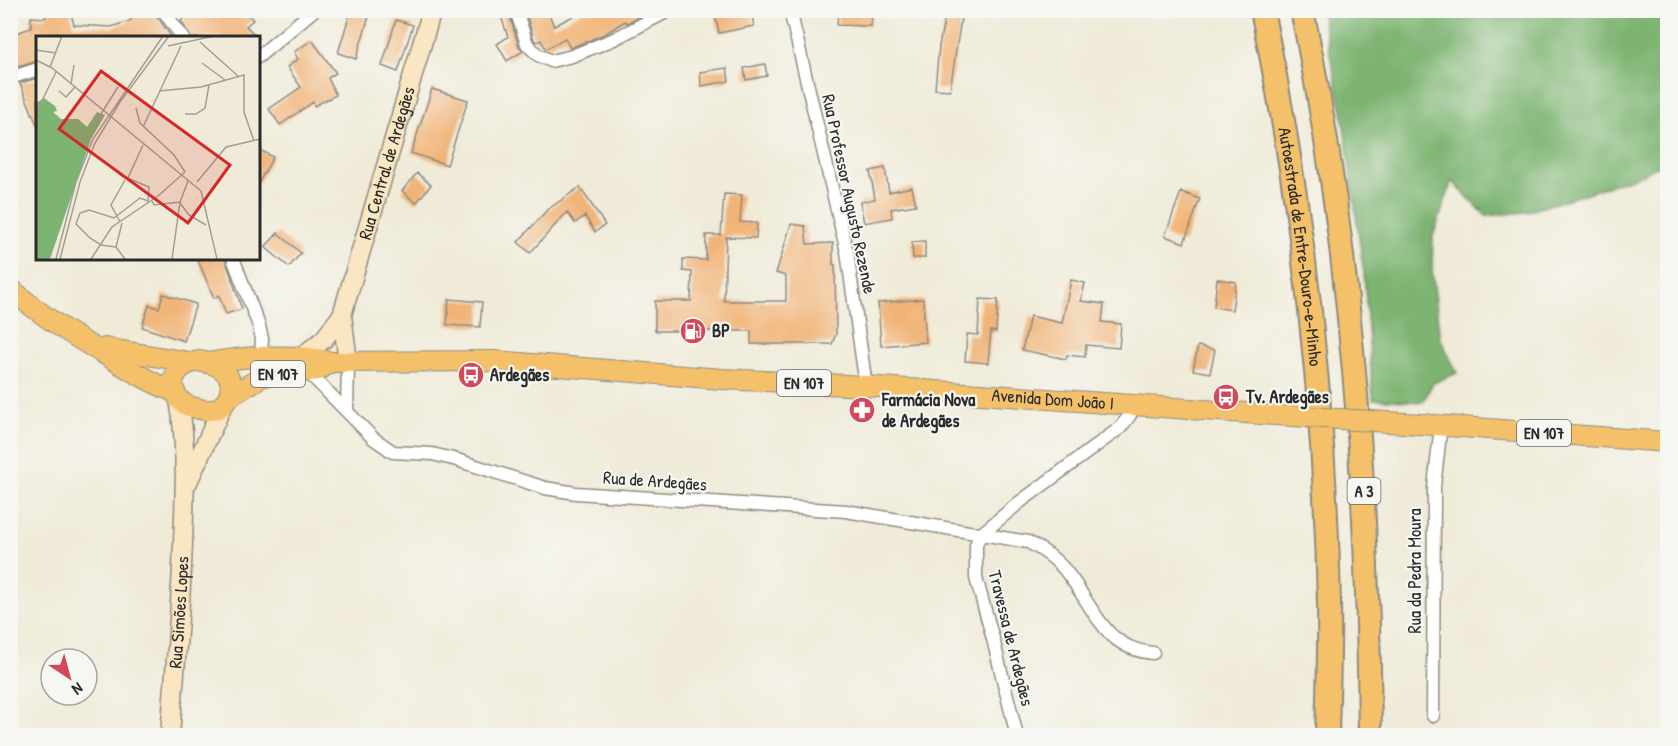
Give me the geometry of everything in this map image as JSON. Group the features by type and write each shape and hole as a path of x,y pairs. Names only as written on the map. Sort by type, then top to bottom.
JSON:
{"highway":[{"name":"Autoestrada de Entre-Douro-e-Minho","path":"1263,10 1296,196 1317,385 1329,606 1327,735"},
{"name":"A 3","path":"1302,10 1333,183 1356,374 1367,581 1370,735"}],"main road":[{"name":"EN 107","path":"10,288 59,328 177,395 186,405 206,410 215,409 226,401 231,388 226,372 209,363 189,362 91,346"},
{"name":"Avenida Dom João I","path":"209,363 236,358 261,358 303,364 319,370 340,362 495,362 1668,442"},
{"path":"177,395 173,383 176,374 189,362"},
{"name":"Avenida Dom João I","path":"226,401 263,376 303,364"}],"street":[{"path":"163,10 182,36"},
{"path":"260,55 314,10"},
{"name":"Rua Central de Ardegães","path":"340,362 342,315 432,10"},
{"path":"516,10 527,44 538,55 551,61 572,56 614,39 670,10"},
{"name":"Rua Professor Augusto Rezende","path":"790,10 847,252 866,386"},
{"path":"10,78 36,70"},
{"path":"234,260 259,326 262,339 261,358"},
{"name":"Rua Central de Ardegães","path":"303,364 342,315"},
{"path":"340,362 347,411"},
{"name":"Rua de Ardegães","path":"303,364 373,438 393,453 432,454 545,488 621,496 846,511 1028,542 1046,552 1067,572 1101,625 1111,636 1138,652 1153,653"},
{"name":"Rua Simões Lopes","path":"170,735 181,597 185,489 184,434 177,395"},
{"name":"Rua Simões Lopes","path":"185,489 226,401"},
{"path":"980,535 1020,502 1120,428 1130,415 1132,406"},
{"name":"Rua da Pedra Moura","path":"1432,716 1434,487 1441,425"},
{"name":"Travessa de Ardegães","path":"980,535 975,556 976,578 1017,735"}],"green space":[{"path":"1321,11 1667,11 1667,161 1643,174 1526,212 1486,216 1452,181 1433,236 1432,269 1440,337 1457,373 1433,383 1423,402 1373,399 1364,274 1342,111"}],"building":[{"path":"50,10 70,10 74,25 111,27 130,21 138,10 148,10 159,19 171,36 36,36 36,62 10,69 10,41 16,33 31,28 31,17 45,18"},
{"path":"191,10 230,10 236,16 244,10 253,20 246,26 256,36 190,36 181,21"},
{"path":"351,10 371,10 356,59 338,53"},
{"path":"499,10 508,10 519,47 523,51 507,61 497,44 508,37"},
{"path":"525,10 547,10 554,26 585,10 651,10 627,23 625,21 605,34 570,48 565,38 546,49 541,40 537,42 534,40"},
{"path":"714,10 751,10 754,26 719,33"},
{"path":"838,10 872,10 871,26 837,25"},
{"path":"946,10 962,12 950,90 935,89 939,46"},
{"path":"396,20 413,25 398,72 382,66"},
{"path":"312,40 336,73 328,78 336,95 314,106 313,102 280,125 269,109 301,87 287,67 298,59 294,52"},
{"path":"765,64 767,76 746,80 744,68"},
{"path":"727,68 729,81 701,86 700,72"},
{"path":"36,79 36,123 20,83"},
{"path":"432,89 468,100 447,165 411,153"},
{"path":"260,150 273,157 260,180"},
{"path":"885,168 889,192 912,187 916,205 891,209 892,218 864,223 860,202 875,199 870,171"},
{"path":"417,173 431,185 416,203 402,191"},
{"path":"580,187 605,225 595,232 585,216 575,223 567,212 530,253 518,242 547,210"},
{"path":"1181,192 1200,199 1184,243 1165,236"},
{"path":"724,194 742,195 740,222 757,223 756,238 726,237 724,301 786,301 786,276 776,273 791,224 805,226 807,244 833,243 836,334 832,344 751,344 751,331 655,331 655,301 691,301 692,272 683,271 683,259 706,260 706,235 721,235"},
{"path":"278,233 301,253 289,267 265,247"},
{"path":"925,241 925,258 913,258 912,242"},
{"path":"198,260 226,260 242,309 226,314 219,295 214,298"},
{"path":"1217,279 1236,282 1232,310 1214,307"},
{"path":"1071,280 1085,283 1081,301 1104,304 1102,322 1121,324 1119,348 1086,345 1085,357 1067,355 1066,359 1022,350 1030,316 1062,323"},
{"path":"163,294 196,304 184,341 142,327 149,305 159,308"},
{"path":"449,299 482,302 480,327 447,325"},
{"path":"923,299 926,342 881,346 878,303"},
{"path":"980,299 998,300 996,332 991,331 988,363 965,361 967,334 978,335"},
{"path":"1198,346 1215,350 1210,373 1193,370"}],"place":[{"name":"BP","path":"693,331"},
{"name":"Ardegães","path":"471,375"},
{"name":"Tv. Ardegães","path":"1226,397"},
{"name":"Farmácia Nova de Ardegães","path":"862,410"}]}
